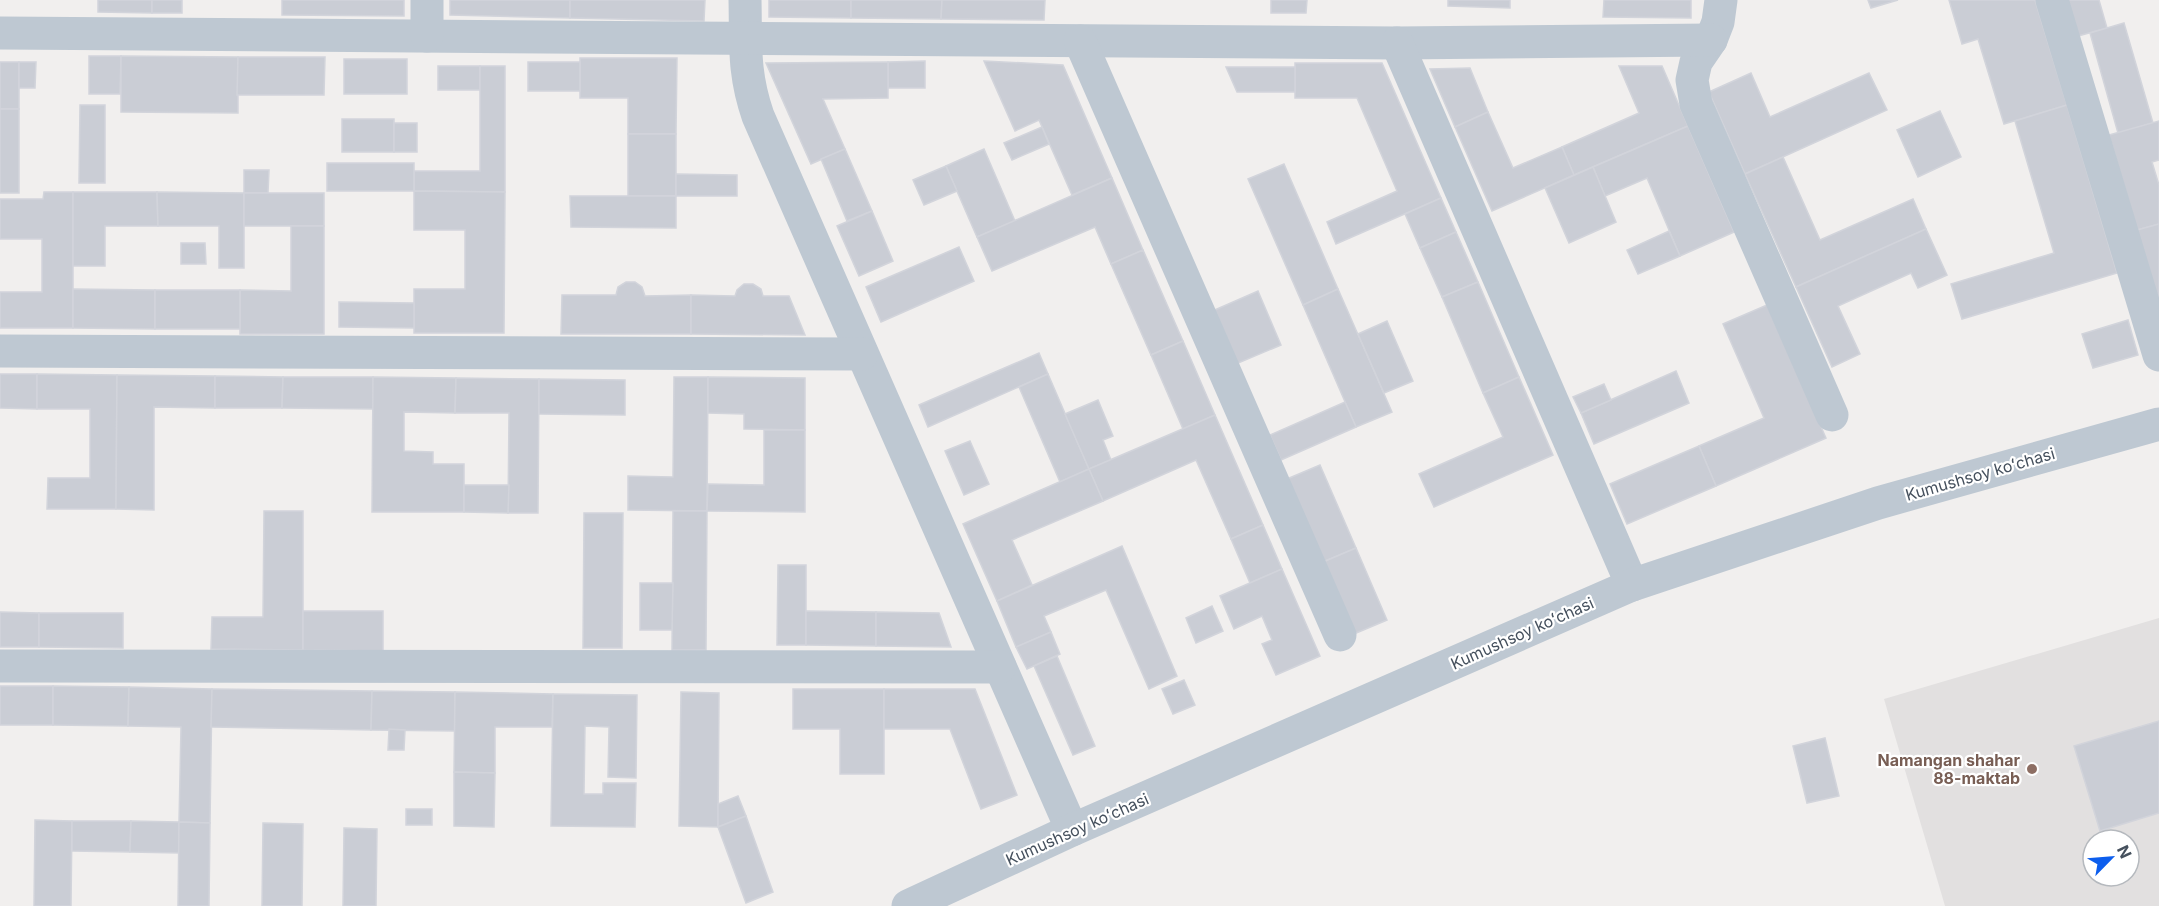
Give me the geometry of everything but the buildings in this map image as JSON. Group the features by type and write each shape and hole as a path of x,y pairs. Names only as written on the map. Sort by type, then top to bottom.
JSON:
{"street":[{"path":"427,36 428,0"},
{"path":"745,0 745,67 749,90 758,116 1072,830"},
{"path":"1721,0 1718,22 1711,39 1696,62 1692,80 1696,104 1832,415"},
{"path":"2052,0 2159,355"},
{"path":"0,33 1397,43 1711,39"},
{"path":"1080,41 1340,635"},
{"path":"1397,43 1632,585"},
{"path":"0,351 862,354"},
{"name":"Kumushsoy koʻchasi","path":"908,906 1072,830 1632,585 1878,503 2159,424"},
{"path":"0,666 1000,668"}],"shaded area":[{"name":"Namangan shahar 88-maktab","path":"2159,618 2159,906 1945,906 1884,699"}],"place":[{"name":"Namangan shahar 88-maktab","path":"2032,769"}]}
